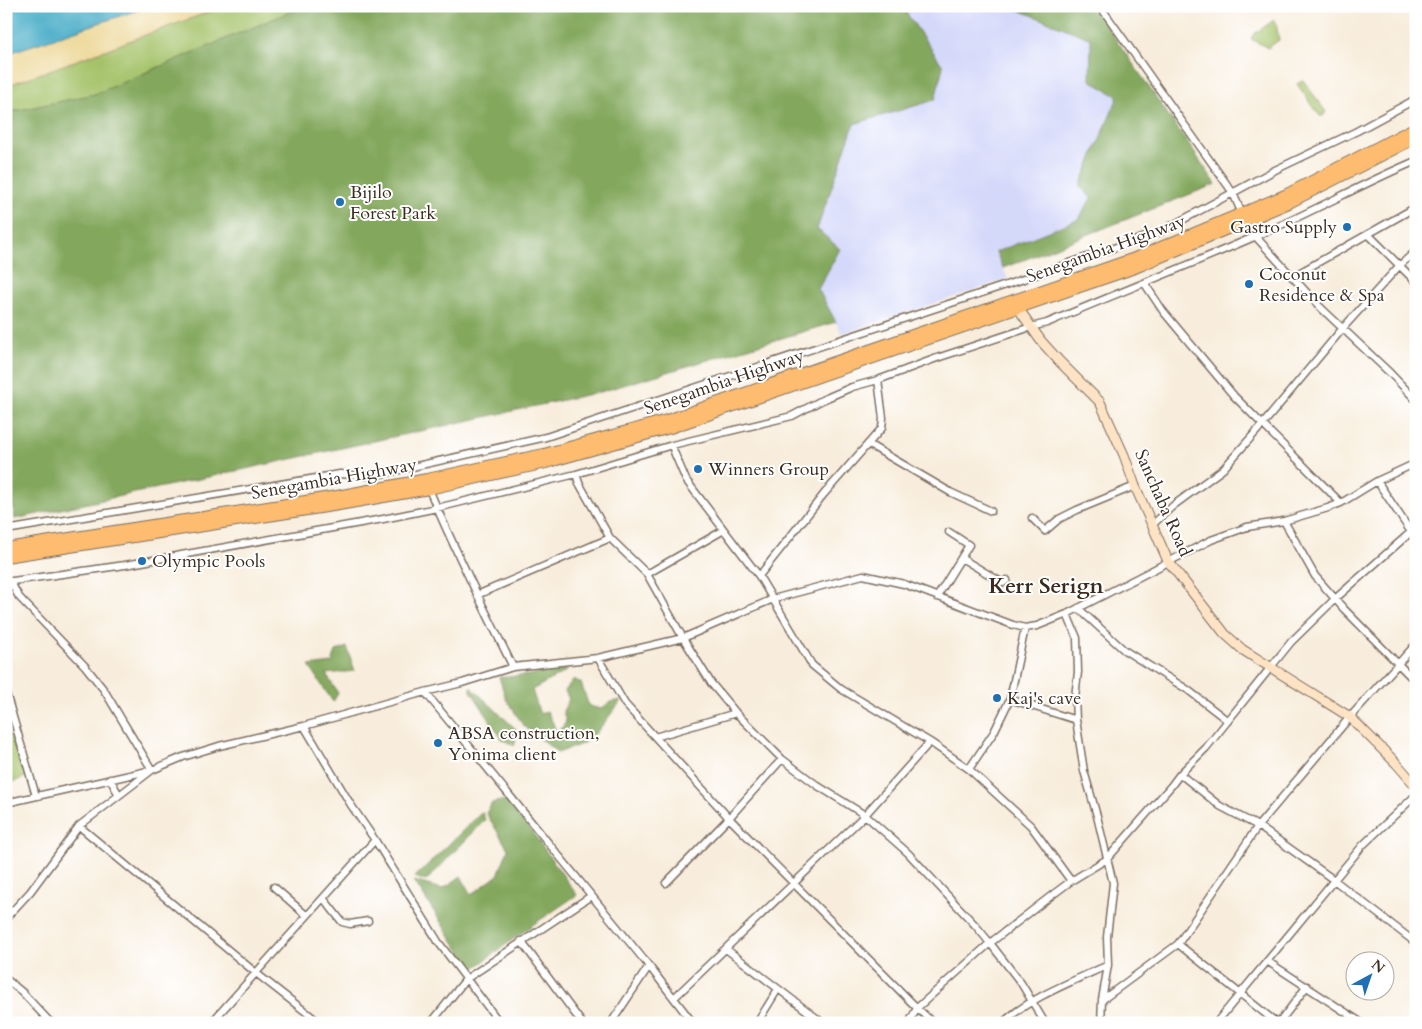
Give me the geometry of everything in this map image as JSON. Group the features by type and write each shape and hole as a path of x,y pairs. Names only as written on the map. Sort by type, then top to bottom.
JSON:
{"main road":[{"name":"Senegambia Highway","path":"6,548 427,480 570,447 667,420 1132,259 1285,195 1416,127"},
{"name":"Senegambia Highway","path":"6,557 330,506 429,488 546,463 670,428 1135,268 1269,213 1416,139"}],"street":[{"path":"1100,6 1233,193 1242,214"},
{"path":"6,530 332,475 372,476 546,437 1006,285 1160,232 1275,170 1350,135 1416,99"},
{"path":"152,770 104,690 85,666 19,597 8,582 125,565 282,538 437,508 576,474 672,445 792,416 852,387 1046,323 1145,284 1256,236 1375,178 1416,161"},
{"path":"1292,277 1416,207"},
{"path":"1368,234 1416,282"},
{"path":"1256,236 1320,307 1390,372 1416,400"},
{"path":"1152,525 1174,505 1223,469 1343,328 1399,266 1416,251"},
{"path":"1145,284 1163,311 1234,396 1341,503"},
{"name":"Sanchaba Road","path":"1018,308 1060,362 1100,402 1168,561 1225,634 1243,650 1350,717 1416,786"},
{"path":"760,576 824,494 882,428 884,418 878,380"},
{"path":"868,444 950,492 991,511"},
{"path":"672,445 686,480 760,576 812,664 841,689 930,742 969,769 1031,826 1071,881"},
{"path":"6,803 152,770 183,757 219,746 304,726 462,683 513,667 598,658 683,638 773,599 863,575 904,584 1025,628 1037,626 1066,614 1211,540 1247,528 1284,521 1328,508 1341,503 1377,481 1416,463"},
{"path":"576,474 579,484 610,538 647,574 711,683 736,713 782,758 818,786 865,814 908,853 990,943 1021,983 1046,1023"},
{"path":"910,1023 917,1008 990,943 1071,881 1107,859 1180,774 1199,756 1291,642 1336,600 1413,534 1377,481"},
{"path":"1032,518 1045,531 1076,510 1135,486"},
{"path":"429,488 477,595 513,667"},
{"path":"1284,521 1315,576 1397,665 1416,682"},
{"path":"647,574 724,530"},
{"path":"937,597 969,545 949,532"},
{"path":"477,595 610,538"},
{"path":"961,558 1003,583 1007,580"},
{"path":"1078,608 1124,650 1188,690 1228,721"},
{"path":"1066,614 1077,638 1076,720 1084,770 1113,883 1107,937 1108,965 1102,1000 1101,1023"},
{"path":"969,769 994,732 1010,700 1025,628"},
{"path":"1102,1000 1178,944 1258,826 1350,717 1416,644"},
{"path":"598,658 625,704 655,737 730,818 933,1023"},
{"path":"425,692 649,966 674,998 685,1020 693,1023"},
{"path":"6,693 36,796"},
{"path":"1010,700 1076,720"},
{"path":"655,737 736,713"},
{"path":"304,726 351,805 439,943 500,1023"},
{"path":"674,998 865,814 930,742"},
{"path":"666,883 730,818 782,758"},
{"path":"6,918 30,892 78,826 152,770"},
{"path":"1180,774 1220,806 1258,826 1334,880 1416,943"},
{"path":"110,779 119,794"},
{"path":"1216,1023 1363,845 1416,795"},
{"path":"78,826 256,973 320,1023"},
{"path":"211,1023 375,840"},
{"path":"274,887 307,916"},
{"path":"431,1023 466,979 591,896"},
{"path":"324,899 342,922 350,924 368,921"},
{"path":"521,941 582,1023"},
{"path":"1178,944 1278,1023 1307,986"},
{"path":"726,949 823,1023"},
{"path":"1267,960 1362,1023"},
{"path":"1003,1023 1032,1001 1108,965"},
{"path":"610,1023 649,966"},
{"path":"6,979 22,992 51,1023"},
{"path":"757,1023 778,989"}],"shaded area":[{"path":"911,6 1009,6 1091,39 1090,80 1118,97 1080,186 1091,198 1079,219 996,252 1008,279 842,334 818,289 817,229 854,124 935,100 943,66 902,8"}],"green space":[{"path":"225,6 304,6 95,94 6,113 6,86"},
{"name":"Bijilo Forest Park","path":"304,6 909,6 903,8 943,66 935,100 854,124 817,229 840,249 818,289 836,322 600,392 15,519 8,483 6,483 6,113 95,94"},
{"path":"1009,6 1093,6 1216,184 1003,268 996,252 1079,219 1091,198 1080,186 1118,97 1090,80 1091,39"},
{"path":"1274,20 1279,40 1268,48 1251,39 1253,35"},
{"path":"1303,80 1326,112 1323,116 1320,116 1297,84"},
{"path":"347,647 355,671 326,674 338,693 333,702 309,666 332,663 336,651"},
{"path":"553,668 568,670 532,690 540,714 547,711 557,734 566,722 563,711 569,699 565,691 574,679 581,683 589,706 602,709 610,702 622,700 596,733 582,744 558,753 523,725 506,699 499,677 531,675"},
{"path":"471,687 518,731 514,746 502,739 471,691"},
{"path":"6,727 28,776 6,785"},
{"path":"509,799 577,895 531,926 472,970 414,881 441,889 461,876 471,895 498,875 508,849 486,813 492,803"},
{"path":"482,812 485,820 426,881 415,877"}],"sand":[{"path":"150,6 225,6 6,86 6,54"}],"water":[{"path":"6,6 150,6 6,54"}],"place":[{"name":"Bijilo Forest Park","path":"340,202"},
{"name":"Gastro Supply","path":"1347,227"},
{"name":"Coconut Residence & Spa","path":"1249,284"},
{"name":"Winners Group","path":"698,469"},
{"name":"Olympic Pools","path":"142,561"},
{"name":"Kaj's cave","path":"997,698"},
{"name":"ABSA construction, Yonima client","path":"438,743"}],"district":[{"name":"Kerr Serign","path":"1046,586"}]}
